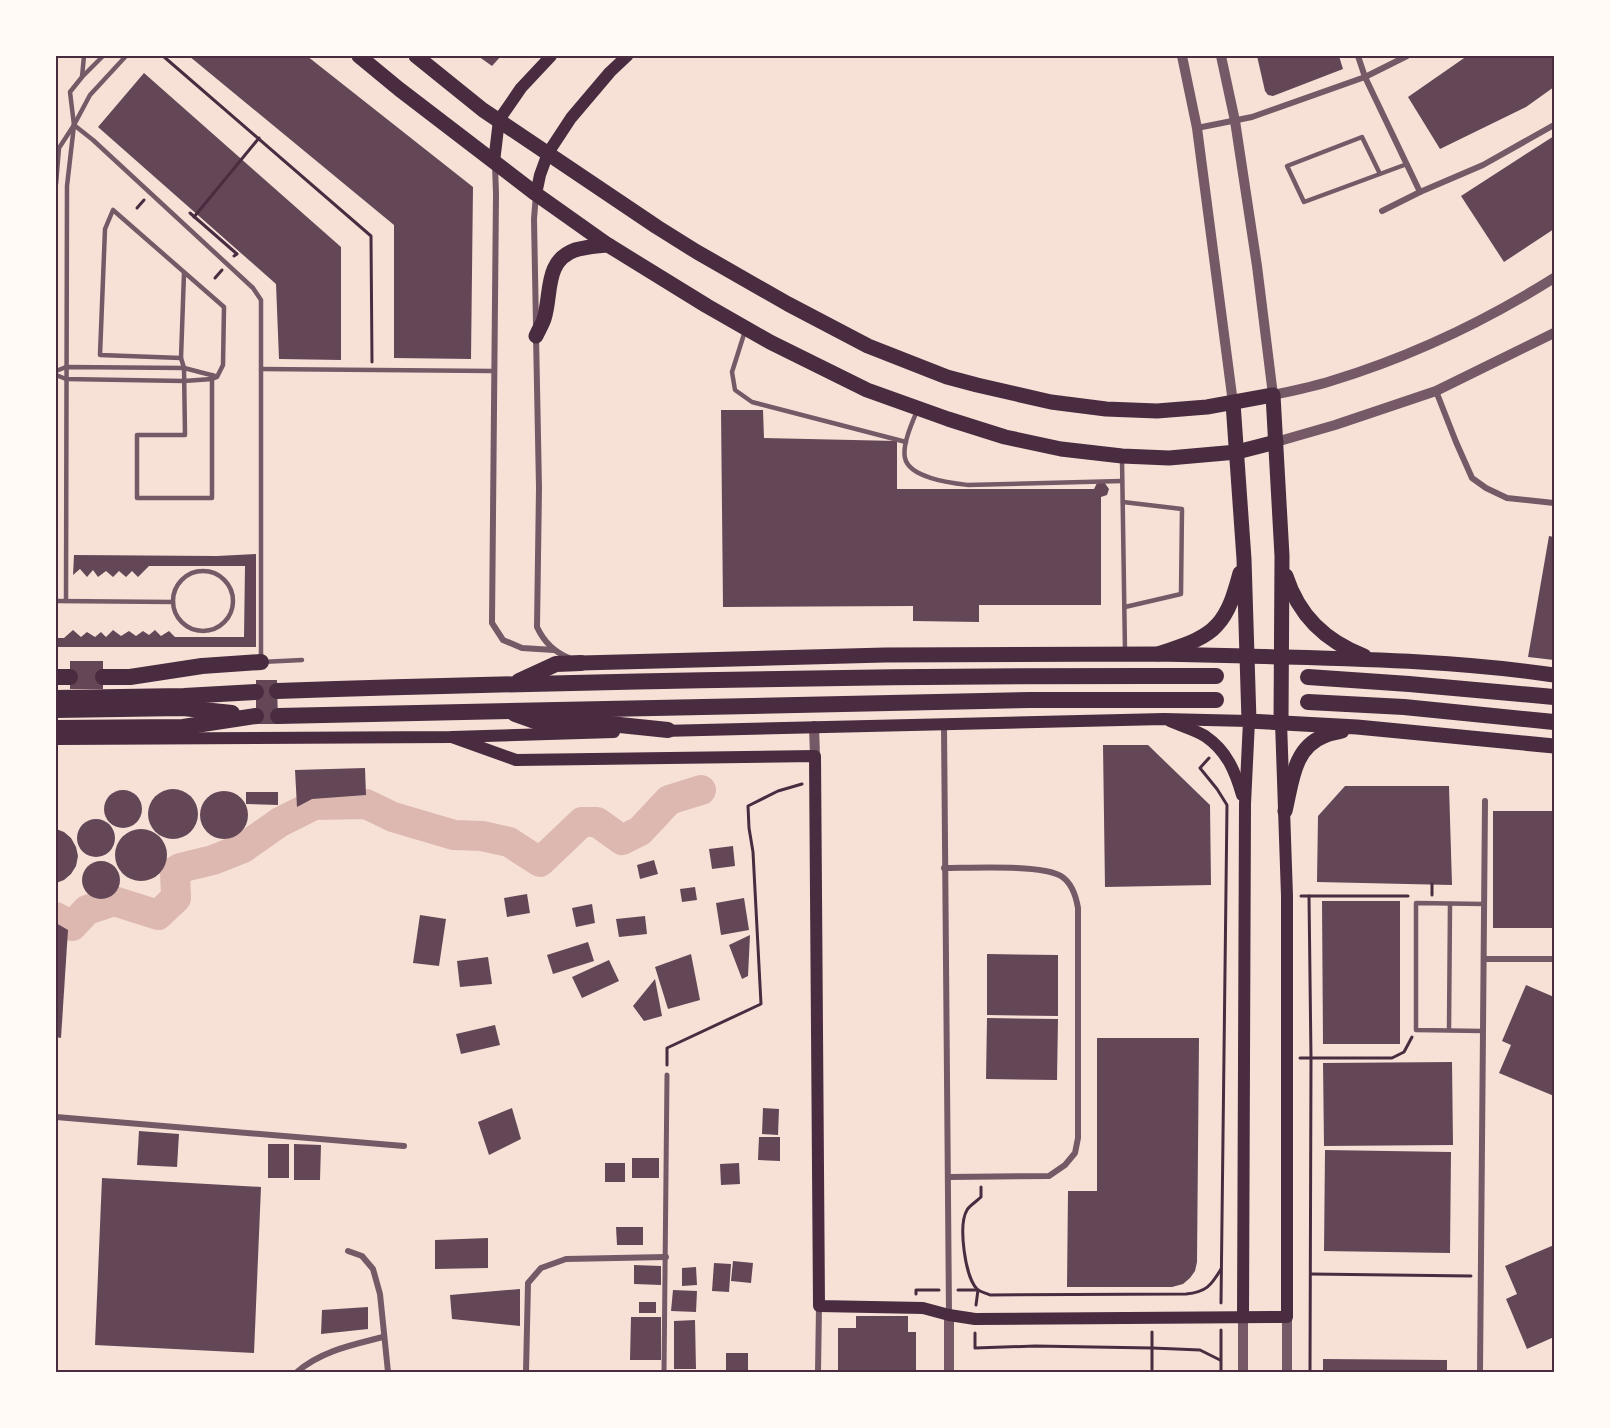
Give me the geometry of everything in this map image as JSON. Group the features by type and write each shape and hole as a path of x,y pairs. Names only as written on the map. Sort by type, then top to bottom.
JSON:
{"highway":[{"path":"103,677 130,677 202,666 261,662"},
{"path":"511,685 556,664 581,663"},
{"path":"277,691 1024,675 1216,676"},
{"path":"1308,677 1554,698"},
{"path":"56,710 184,702 256,692"},
{"path":"56,698 184,702 256,716 183,727 56,728"},
{"path":"278,716 1030,700 1216,700"},
{"path":"1308,702 1404,707 1554,722"},
{"path":"503,710 546,725 610,724 668,730"}],"main road":[{"path":"359,56 536,194 608,245 746,329 867,390 917,409 1005,437 1060,449 1122,456 1169,458 1237,452 1276,442"},
{"path":"416,56 483,110 598,189 687,246 868,346 947,377 977,386 1050,402 1106,409 1157,411 1207,407 1273,395 1282,556 1281,722 1287,896 1287,1317 975,1319 923,1308 819,1306 814,756 516,760 452,737"},
{"path":"495,162 499,120 521,88 551,56"},
{"path":"536,194 548,153 578,110 610,72 627,56"},
{"path":"536,336 544,318 553,269 562,258 574,250 608,245"},
{"path":"1233,403 1244,559 1249,722 1245,804 1243,1317"},
{"path":"1282,556 1289,585 1308,620 1331,640 1373,659"},
{"path":"1158,654 1201,637 1217,625 1234,595 1244,559"},
{"path":"581,663 863,655 1158,654 1373,659 1475,666 1554,675"},
{"path":"1164,718 1203,735 1218,747 1235,771 1245,804"},
{"path":"56,739 452,737 1164,718 1357,727 1554,746"},
{"path":"1285,811 1297,760 1306,746 1323,736 1357,727"}],"street":[{"path":"1182,56 1197,128 1233,403"},
{"path":"1221,56 1235,121 1257,266 1273,395 1330,382 1416,352 1480,322 1554,278"},
{"path":"1358,56 1365,77 1420,192"},
{"path":"1197,128 1252,117 1365,77 1407,56"},
{"path":"1382,211 1483,165 1554,125"},
{"path":"495,162 492,623 503,639 522,648 554,650"},
{"path":"536,194 534,219 539,488 537,627 546,643 554,650 581,663"},
{"path":"1276,442 1436,391 1554,333"},
{"path":"1436,391 1472,478 1507,498 1554,503"},
{"path":"944,724 949,1372"},
{"path":"814,726 814,756"},
{"path":"1480,1372 1485,801"},
{"path":"944,867 1046,870 1062,876 1075,892 1078,908 1078,1138 1075,1153 1065,1165 1049,1176 949,1177"},
{"path":"1484,959 1554,959"},
{"path":"664,1372 668,1075"},
{"path":"56,1117 404,1146"},
{"path":"348,1251 362,1256 373,1269 380,1294 388,1372"},
{"path":"526,1372 528,1282 541,1268 566,1259 666,1257"},
{"path":"818,1372 819,1306"},
{"path":"1243,1317 1243,1372"},
{"path":"1287,1317 1287,1372"},
{"path":"297,1372 306,1364 334,1349 383,1337"}],"lane":[{"path":"82,77 84,56"},
{"path":"66,601 67,186 74,125 70,92 103,56"},
{"path":"56,184 59,148 90,95 126,56"},
{"path":"74,125 253,288 261,300 261,662 302,660"},
{"path":"1380,174 1362,136 1287,166 1304,202 1380,174 1407,164"},
{"path":"181,358 100,355 105,229 113,210 224,307 223,365 214,377 212,498 137,498 137,435 185,435 184,368 181,358 184,273"},
{"path":"746,329 732,372 735,390 743,396 752,402 906,442"},
{"path":"66,367 184,368 214,377 184,381 66,379 56,373 66,367"},
{"path":"261,369 493,371"},
{"path":"917,409 906,442 904,457 916,471 927,477 968,485 1122,481"},
{"path":"1122,456 1125,654"},
{"path":"1123,502 1182,509 1181,594 1125,607"},
{"path":"205,571 223,578 230,588 233,600 230,613 222,624 204,631 190,628 180,620 173,602 175,589 182,579 193,572 205,571"},
{"path":"56,601 173,602"},
{"path":"1483,1031 1416,1030 1416,903 1484,904"},
{"path":"1449,1030 1450,904"}],"path":[{"path":"163,56 371,236 372,370"},
{"path":"194,217 259,138"},
{"path":"1200,768 1227,805 1221,1372"},
{"path":"668,1075 668,1048 761,1004 753,852 748,806 778,791 815,780"},
{"path":"1287,896 1409,896"},
{"path":"1309,896 1310,1372"},
{"path":"1287,1058 1392,1058 1404,1052 1416,1030"},
{"path":"981,1177 981,1197 967,1210 964,1222 965,1262 968,1273 978,1290 990,1295 1198,1293 1205,1290 1222,1267"},
{"path":"1311,1274 1481,1276"},
{"path":"1152,1318 1152,1372"}],"building":[{"path":"189,56 307,56 473,187 471,359 394,358 394,225"},
{"path":"478,56 501,56 492,66"},
{"path":"1257,56 1339,56 1343,69 1273,96 1268,95 1265,91"},
{"path":"1467,56 1554,56 1554,87 1526,107 1440,149 1408,97"},
{"path":"144,73 341,247 341,360 279,359 276,284 98,127"},
{"path":"1554,136 1554,229 1504,262 1461,196"},
{"path":"721,410 763,410 764,438 897,441 897,489 1094,489 1097,483 1104,482 1109,489 1107,495 1101,497 1101,605 979,605 979,622 913,621 913,606 723,607"},
{"path":"1549,536 1554,537 1554,660 1528,657"},
{"path":"256,554 256,647 56,647 56,638 64,638 73,630 81,637 87,632 95,637 101,632 106,637 113,630 121,636 129,631 136,636 143,631 149,635 155,630 161,636 169,631 175,637 244,637 245,566 149,566 138,577 132,571 126,577 119,571 113,577 106,571 98,577 93,570 87,577 80,569 73,575 74,555"},
{"path":"70,661 103,661 103,689 70,689"},
{"path":"256,680 277,680 278,724 256,724"},
{"path":"1103,745 1148,745 1210,805 1211,885 1105,887"},
{"path":"365,768 366,795 312,799 297,807 295,770"},
{"path":"1345,786 1449,786 1452,885 1317,882 1318,816"},
{"path":"173,789 182,791 193,800 198,814 196,823 187,834 173,839 164,837 153,828 148,814 150,805 159,794"},
{"path":"123,790 130,791 136,796 141,802 141,816 136,822 130,827 123,828 116,827 110,822 105,816 104,809 105,802 110,796 116,791"},
{"path":"219,791 229,791 241,798 248,810 248,820 241,832 229,839 219,839 204,828 200,820 200,810 211,795"},
{"path":"246,792 278,792 278,805 246,804"},
{"path":"1493,811 1554,811 1554,928 1493,928"},
{"path":"96,819 103,820 109,825 114,831 114,845 109,851 103,856 96,857 89,856 83,851 78,845 77,838 78,831 83,825 89,820"},
{"path":"56,829 71,838 78,856 71,874 56,883"},
{"path":"141,829 151,831 159,837 165,845 167,855 165,865 159,873 151,879 141,881 131,879 123,873 117,865 115,855 117,845 123,837 131,831"},
{"path":"733,846 735,866 712,869 709,849"},
{"path":"654,860 658,874 640,879 637,865"},
{"path":"101,861 108,862 114,867 119,873 119,887 114,893 108,898 101,899 94,898 88,893 83,887 82,880 83,873 88,867 94,862"},
{"path":"695,887 697,900 682,902 680,889"},
{"path":"527,894 530,913 507,917 504,898"},
{"path":"744,898 749,930 721,935 716,903"},
{"path":"1322,901 1400,901 1400,1044 1323,1044"},
{"path":"592,904 595,923 576,927 572,908"},
{"path":"420,915 446,919 439,966 413,963"},
{"path":"645,916 647,934 619,937 616,919"},
{"path":"56,923 68,930 61,1038 56,1037"},
{"path":"750,935 748,976 742,979 729,945"},
{"path":"588,942 594,961 553,974 547,955"},
{"path":"691,954 700,1000 668,1009 655,967"},
{"path":"987,954 1058,955 1058,1016 987,1015"},
{"path":"488,957 492,984 460,987 457,961"},
{"path":"609,960 619,981 582,998 572,977"},
{"path":"655,979 662,1016 644,1021 633,1006"},
{"path":"1526,985 1554,997 1554,1096 1499,1073 1511,1045 1502,1041"},
{"path":"987,1018 1058,1019 1057,1080 986,1079"},
{"path":"495,1025 500,1045 461,1054 456,1034"},
{"path":"1097,1038 1199,1038 1197,1262 1195,1271 1183,1284 1172,1287 1067,1287 1068,1191 1097,1191"},
{"path":"1452,1062 1453,1145 1324,1146 1323,1063"},
{"path":"512,1108 521,1139 489,1155 478,1122"},
{"path":"763,1108 779,1109 778,1135 762,1134"},
{"path":"139,1131 179,1134 177,1167 137,1165"},
{"path":"759,1137 780,1137 780,1161 758,1160"},
{"path":"268,1144 289,1144 289,1178 268,1178"},
{"path":"294,1144 321,1145 320,1180 294,1180"},
{"path":"1325,1150 1451,1152 1450,1253 1324,1251"},
{"path":"632,1158 659,1158 659,1178 632,1178"},
{"path":"605,1163 625,1163 625,1182 605,1182"},
{"path":"739,1163 740,1184 721,1185 720,1164"},
{"path":"102,1178 261,1187 254,1353 95,1345"},
{"path":"616,1227 643,1227 643,1245 617,1245"},
{"path":"488,1238 488,1268 435,1269 435,1240"},
{"path":"1554,1245 1554,1337 1527,1349 1506,1299 1517,1294 1505,1266"},
{"path":"733,1261 753,1263 751,1283 731,1281"},
{"path":"714,1263 731,1264 729,1292 712,1291"},
{"path":"634,1265 661,1266 661,1285 634,1284"},
{"path":"696,1267 697,1285 682,1286 682,1268"},
{"path":"520,1289 520,1326 452,1319 450,1295"},
{"path":"673,1290 697,1291 696,1312 671,1311"},
{"path":"639,1302 656,1302 656,1313 639,1313"},
{"path":"368,1307 368,1329 321,1334 322,1310"},
{"path":"856,1316 908,1316 908,1332 916,1332 916,1372 838,1372 838,1328 856,1328"},
{"path":"631,1317 661,1317 661,1360 630,1360"},
{"path":"695,1320 696,1369 674,1369 674,1321"},
{"path":"726,1353 748,1353 748,1372 726,1372"},
{"path":"1323,1359 1447,1360 1447,1372 1323,1372"}],"waterway":[{"path":"56,917 72,926 87,910 114,901 158,915 176,898 175,871 243,848 280,822 314,805 366,804 393,817 454,835 482,836 509,842 540,862 582,822 597,822 622,840 640,831 669,800 701,790"}]}
